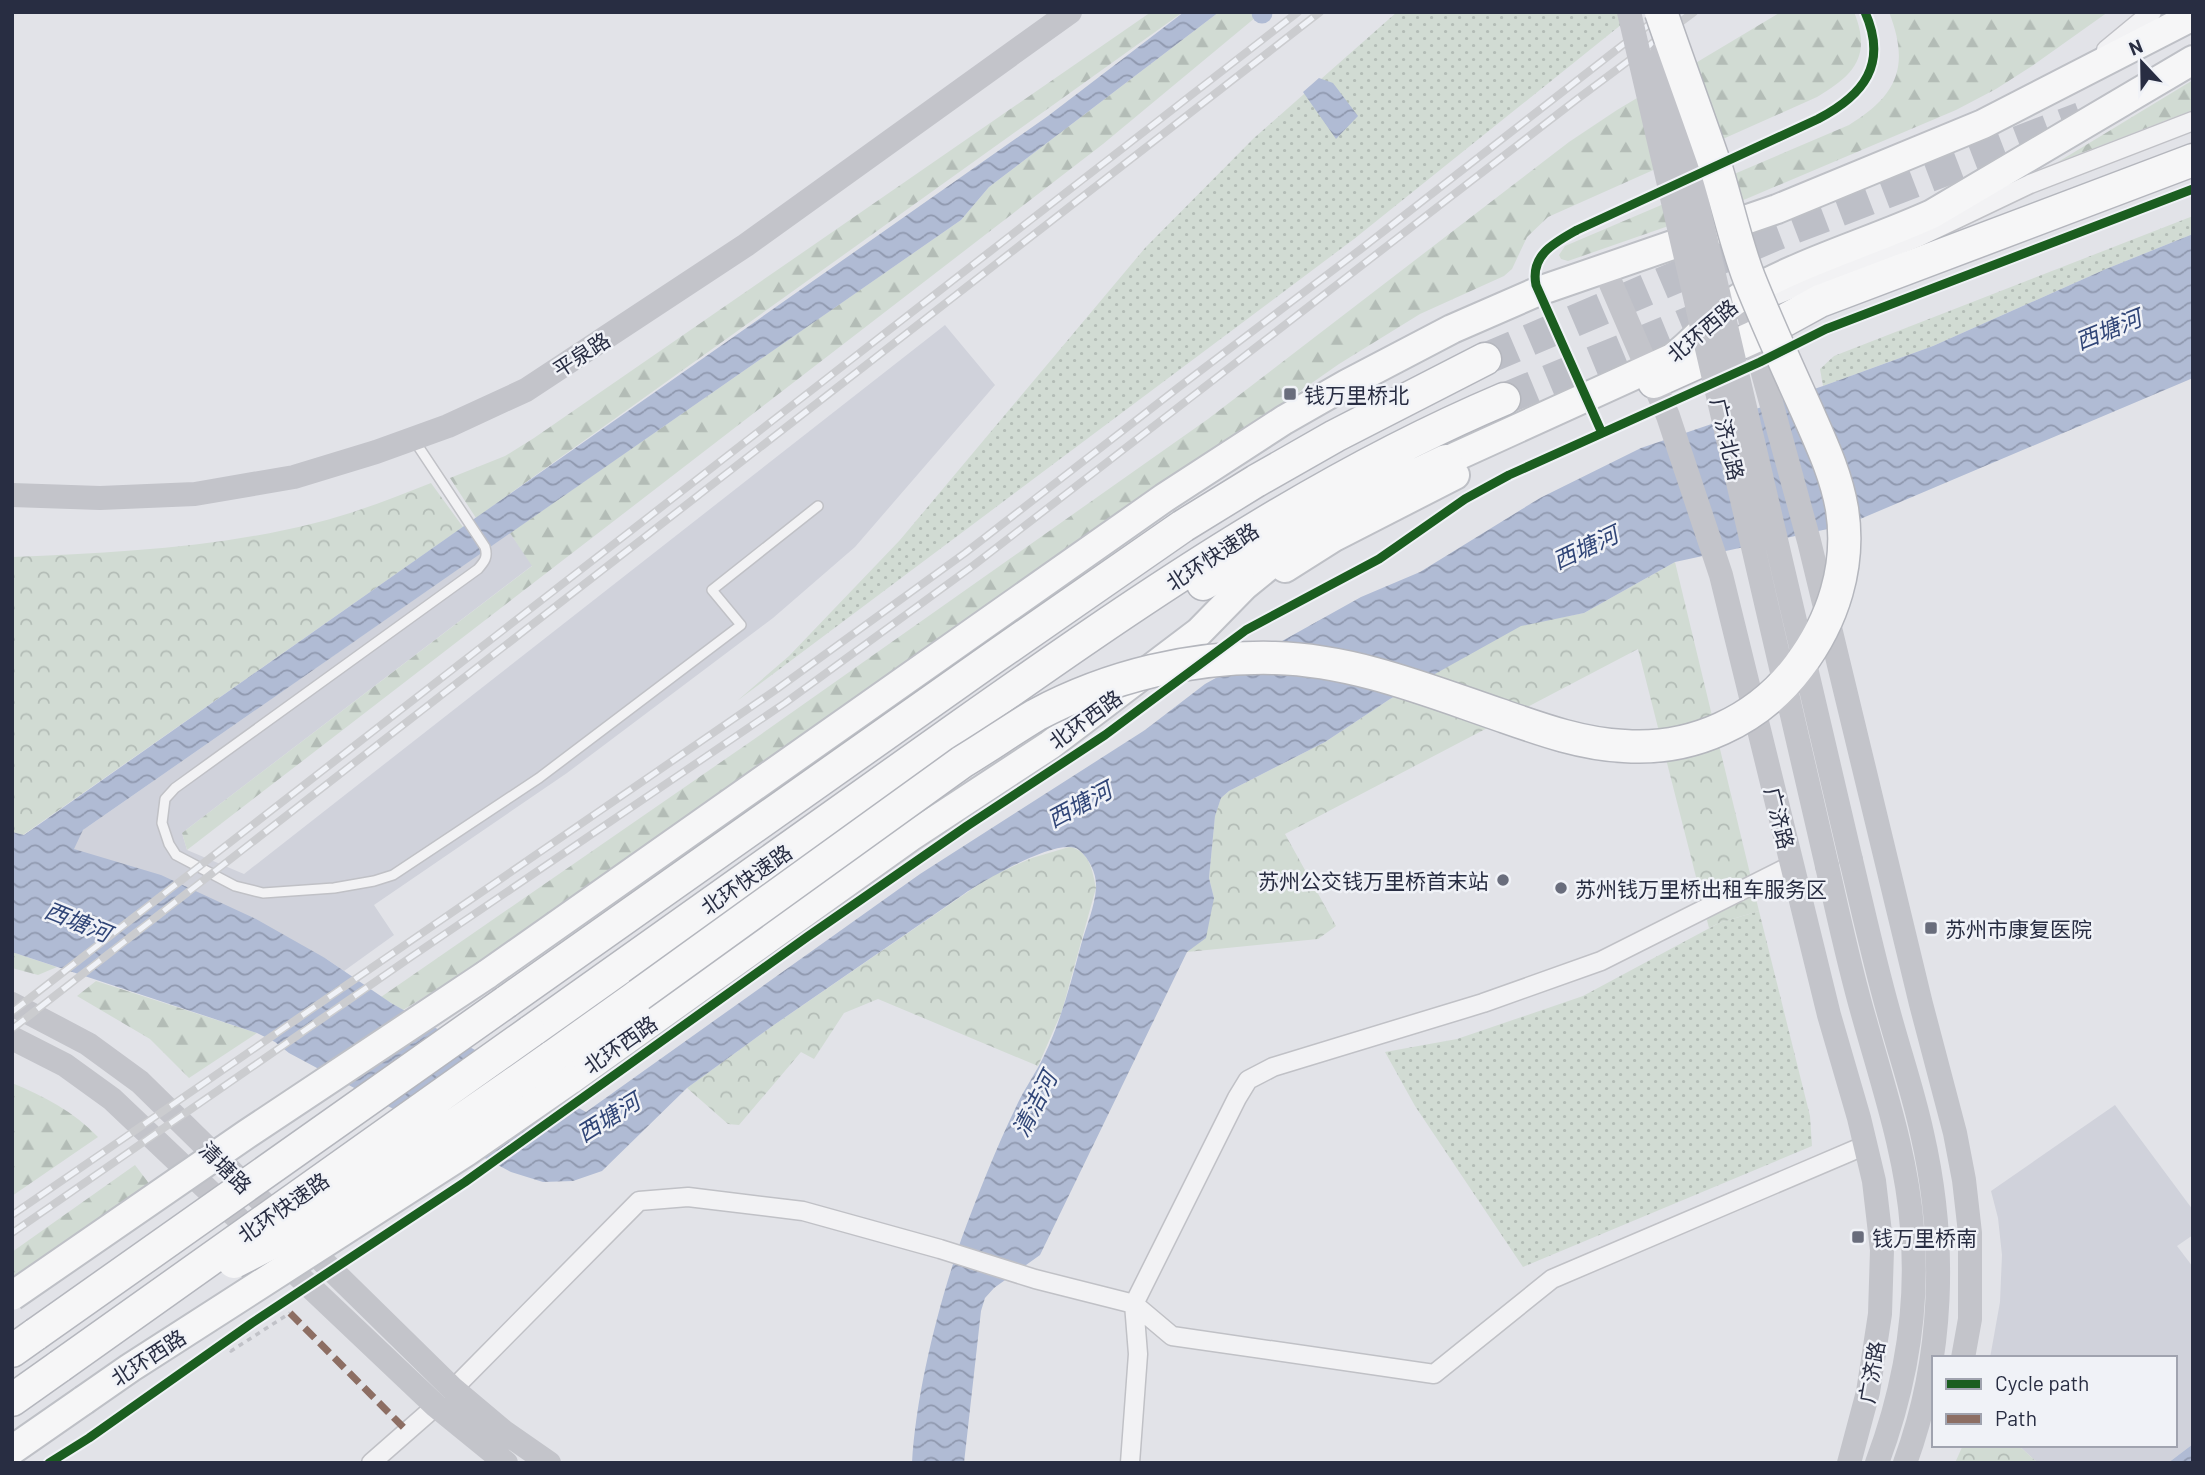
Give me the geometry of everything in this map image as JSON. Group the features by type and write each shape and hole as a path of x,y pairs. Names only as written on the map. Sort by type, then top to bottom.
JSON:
{"highway":[{"path":"133,1314 325,1215 561,1068 639,995 962,762 1008,732 1072,698 1139,674 1188,664 1242,658 1282,658 1389,678 1553,733 1622,746 1670,744 1697,738 1737,721 1761,705 1793,675 1824,626 1839,583 1844,556 1844,524 1830,464 1749,276 1717,172 1661,12"},
{"path":"1678,12 1717,172"},
{"path":"1651,375 1748,313 1820,301 2193,160"},
{"name":"北环快速路","path":"24,1343 1183,526 1335,436 1485,359"},
{"name":"北环快速路","path":"12,1400 918,757 1206,558 1278,514 1429,433 1504,399"},
{"path":"918,757 1065,676 1219,574 1328,517 1446,461"}],"main road":[{"name":"平泉路","path":"12,495 100,498 195,494 294,477 448,426 537,382 746,245 1070,12"},
{"name":"广济北路","path":"1629,12 1839,863"},
{"name":"广济北路","path":"1653,12 1839,863"},
{"path":"12,1296 247,1133 485,975 1164,498 1284,420 1405,352 1452,329 1539,291 1784,206 1983,124 2193,16"},
{"name":"北环西路","path":"12,1450 130,1367 466,1152 561,1068 1050,745 1199,632 1244,586 1271,564 1446,461 1651,375 1683,351 1707,325 1748,313 1801,266 1932,214 2193,60"},
{"path":"1727,227 1809,541 1921,1004 1955,1133 1970,1233 1969,1331 1963,1356"},
{"name":"广济路","path":"1605,270 1670,421 1721,575 1829,1015 1867,1145 1879,1211 1881,1294 1872,1372 1849,1463"},
{"path":"1199,632 1291,564 1334,537 1651,375"},
{"name":"广济路","path":"1839,863 1857,992 1893,1116 1912,1225 1914,1283 1908,1347 1895,1409 1877,1463"},
{"path":"1839,863 1888,1010 1917,1109 1937,1222 1939,1283 1933,1348 1920,1415 1905,1463"},
{"name":"清塘路","path":"12,1004 88,1044 140,1082 506,1463"},
{"name":"清塘路","path":"12,1038 65,1065 112,1099 445,1397 503,1431 549,1463"},
{"path":"1913,1463 1932,1431"}],"street":[{"path":"2080,73 2150,13"},
{"path":"1748,313 2059,172 2193,121"},
{"path":"1130,1463 1138,1354 1134,1304 1248,1080 1273,1067 1483,1003 1601,961 1792,865"},
{"path":"371,1463 445,1397 639,1201 688,1196 803,1211 1035,1279 1134,1304 1172,1336 1434,1374 1552,1279 1867,1145"}],"lane":[{"path":"413,439 485,547 485,561 478,569 175,788 165,799 162,822 169,844 176,855 235,886 263,894 334,888 374,881 404,867 539,778 741,625 712,590 818,506"}],"path":[{"path":"225,1342 231,1351 290,1313"},
{"path":"213,1350 234,1336"}],"shaded area":[{"path":"945,325 995,385 855,547 773,618 567,773 374,905 394,935 344,971 325,958 73,849 83,830 510,533 533,565 182,833 187,850 244,874"},
{"path":"2115,1105 2193,1210 2193,1235 2177,1246 2193,1267 2193,1444 2168,1463 2038,1463 2020,1447 2177,1447 2177,1356 1990,1356 2000,1302 2002,1255 1998,1218 1991,1191"}],"green space":[{"path":"1151,12 1183,12 476,518 450,478 505,456 534,438"},
{"path":"1219,12 1253,12 1256,17 1103,144 187,850 182,833 532,566 510,533 961,220 989,187"},
{"path":"1397,12 1637,12 1354,239 737,701 789,656 900,540 1145,248 1254,138"},
{"path":"1781,12 1854,12 1859,27 1860,52 1856,63 1841,81 1817,97 1548,217 1527,237 1512,269 1504,276 1420,314 1339,364 507,947 403,1010 381,997 750,742 1208,419 1569,142 1617,110"},
{"path":"1889,12 2108,12 2032,66 1956,110 1746,199 1568,261 1561,259 1559,255 1565,246 1849,125 1866,114 1889,90 1895,78 1898,48"},
{"path":"2193,80 2193,110 2058,162"},
{"path":"2193,216 2193,234 2106,269 1933,346 1823,386 1820,369 1834,356"},
{"path":"431,483 463,527 23,835 12,832 12,557 127,551 240,538 330,519"},
{"path":"1675,562 1759,911 1709,928 1638,649 1285,834 1336,926 1318,939 1187,952 1196,943 1214,898 1209,878 1215,815 1221,798 1229,791 1325,742 1390,699 1521,625 1584,613"},
{"path":"1069,847 1086,857 1096,888 1062,1011 1038,1066 878,999 844,1013 814,1059 801,1052 739,1125 728,1124 687,1088 991,876 1032,858"},
{"path":"1759,911 1810,1116 1812,1146 1523,1267 1415,1106 1385,1052 1457,1039 1583,996 1719,923"},
{"path":"12,952 57,967 38,975 12,968"},
{"path":"96,981 257,1033 189,1078 150,1039 77,996"},
{"path":"12,1083 58,1106 98,1137 12,1196"},
{"path":"135,1165 151,1186 12,1283 12,1252"},
{"path":"1962,1447 2020,1447 2038,1463 1955,1463"}],"water":[{"path":"1184,12 1219,12 989,187 961,220 83,830 74,849 161,875 256,919 325,958 391,1003 586,1112 920,874 1145,730 1205,684 1361,597 1420,572 1540,498 1641,448 1933,346 2106,269 2193,234 2193,378 1846,525 1675,562 1584,613 1521,626 1390,699 1325,742 1229,791 1221,798 1215,816 1209,878 1214,898 1206,938 1187,952 1040,1255 994,1288 985,1298 981,1311 964,1463 912,1463 923,1379 936,1321 961,1240 1019,1100 1041,1062 1061,1015 1096,888 1092,868 1079,850 1069,847 1039,854 964,894 687,1088 602,1171 573,1181 543,1182 511,1172 289,1053 257,1033 12,952 12,832 24,835 1048,116"},
{"path":"1319,78 1333,83 1358,116 1336,139 1303,92"},
{"path":"2193,1444 2193,1463 2168,1463"}],"tunnel":[{"path":"1485,359 1775,235 2081,118"},
{"path":"1504,399 1727,307"}],"railway":[{"path":"12,1012 1298,12"},
{"path":"12,1029 1320,12"},
{"path":"12,1215 777,689 965,553 1665,12"},
{"path":"12,1233 785,703 974,565 1694,12"}],"marked path":[{"path":"290,1313 407,1431"}],"cycle path":[{"path":"1602,433 1536,285 1535,275 1540,258 1552,245 1577,230 1834,110 1859,88 1872,62 1874,47 1865,12"},
{"path":"49,1463 89,1438 252,1323 465,1182 807,937 967,826 1105,735 1246,630 1379,559 1465,499 1509,475 1760,362 1826,329 2193,189"}],"place":[{"name":"钱万里桥北","path":"1290,394"},
{"name":"苏州公交钱万里桥首末站","path":"1503,880"},
{"name":"苏州钱万里桥出租车服务区","path":"1561,888"},
{"name":"苏州市康复医院","path":"1931,928"},
{"name":"钱万里桥南","path":"1858,1237"}],"water label":[{"name":"西塘河","path":"2108,329"},
{"name":"西塘河","path":"1585,547"},
{"name":"西塘河","path":"1079,804"},
{"name":"西塘河","path":"78,921"},
{"name":"清洁河","path":"1034,1104"},
{"name":"西塘河","path":"608,1117"}]}
